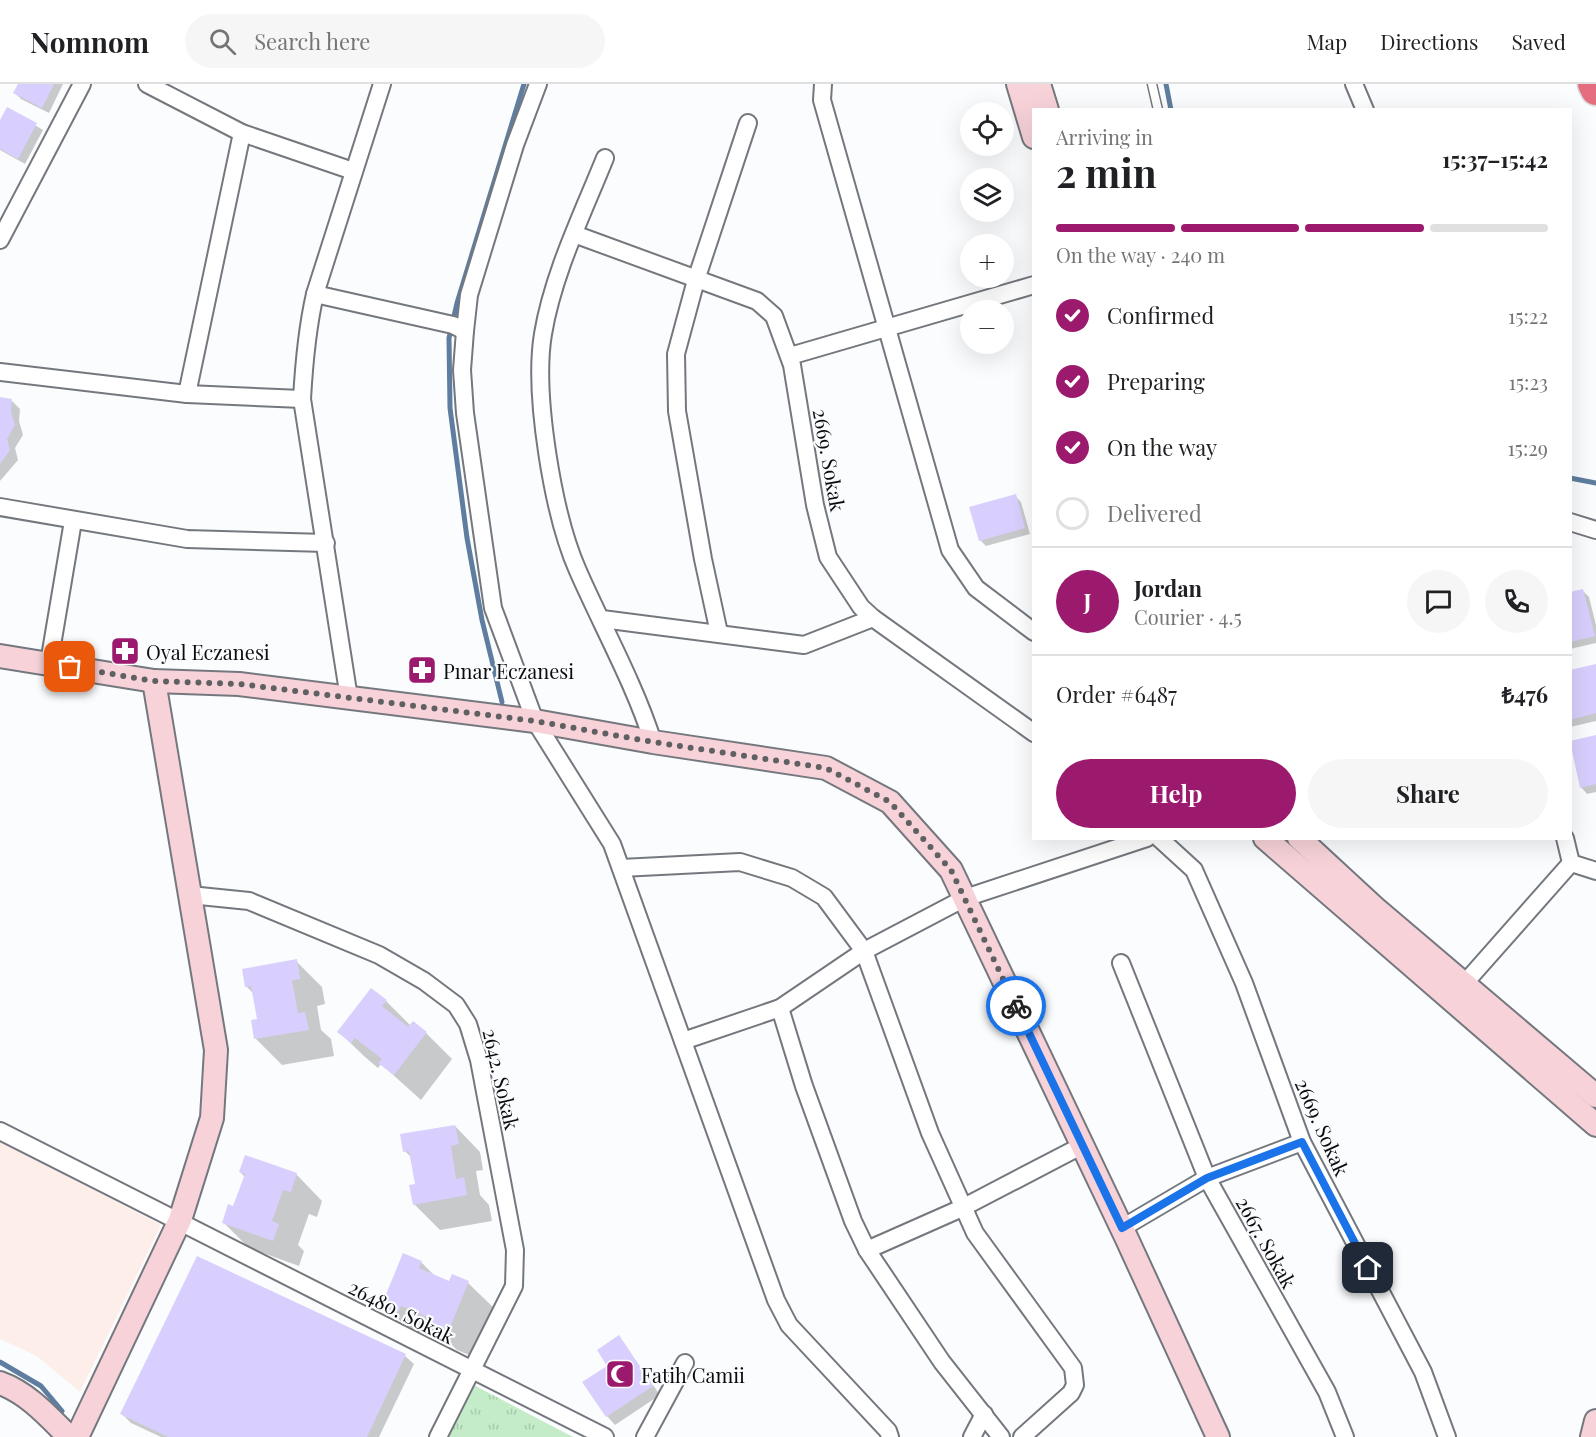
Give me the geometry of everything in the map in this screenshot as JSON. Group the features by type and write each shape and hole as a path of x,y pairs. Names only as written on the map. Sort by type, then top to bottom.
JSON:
{"highway":[{"path":"1593,84 1596,90"}],"street":[{"path":"0,240 82,84"},
{"path":"147,84 242,133 353,171"},
{"path":"349,698 302,399 308,324 315,294 382,84"},
{"path":"538,84 515,145 469,295 465,331 462,370 465,413 493,608 535,721 612,844 776,1300 789,1325 853,1391 888,1431 890,1437"},
{"path":"823,84 822,100 950,550 975,588 1032,631"},
{"path":"1018,84 1032,130"},
{"path":"1039,84 1046,108"},
{"path":"1354,84 1364,108"},
{"path":"719,633 703,559 677,411 676,354 696,280 748,123"},
{"path":"187,394 242,133"},
{"path":"605,158 557,281 543,334 540,393 547,450 562,523 577,570 602,619 653,742"},
{"name":"2669. Sokak","path":"574,234 757,301 774,316 790,356 815,505 828,557 861,607 873,618 1032,732"},
{"path":"790,356 1032,286"},
{"path":"315,294 453,325 465,331"},
{"path":"0,372 187,394 302,399"},
{"path":"0,507 188,539 326,543"},
{"path":"50,663 73,520"},
{"path":"1572,523 1596,530"},
{"path":"602,619 804,645 873,618"},
{"path":"0,656 154,681 240,684 535,721 653,742 826,768 890,802 951,870 1083,1145 1218,1437"},
{"path":"77,1437 180,1220 212,1118 216,1050 154,681"},
{"path":"683,1041 780,1008 864,951 965,898 1141,840"},
{"name":"2669. Sokak","path":"1161,840 1194,870 1244,983 1302,1142 1423,1372 1447,1437"},
{"path":"1267,840 1596,1125"},
{"path":"1301,840 1377,910 1596,1096"},
{"path":"1565,840 1571,863"},
{"path":"621,868 740,862 792,878 824,897 864,951 930,1133 962,1208 975,1233 1072,1368 1075,1385 1071,1393 1022,1437"},
{"path":"1464,984 1571,863"},
{"path":"1571,863 1596,871"},
{"name":"2642. Sokak","path":"190,895 249,901 379,955 424,981 456,1005 468,1024 479,1060 515,1250 514,1286 438,1437"},
{"name":"2667. Sokak","path":"1121,963 1207,1178 1327,1392 1345,1437"},
{"path":"780,1008 804,1086 853,1221 867,1250 942,1362 1001,1437"},
{"name":"26480. Sokak","path":"0,1131 180,1220 471,1371 605,1437"},
{"path":"1122,1228 1207,1178 1302,1142"},
{"path":"867,1250 962,1208 1083,1145"},
{"path":"645,1437 685,1362"},
{"path":"0,1383 35,1404 69,1437"},
{"path":"972,1437 984,1414"},
{"path":"1592,1437 1596,1421"}],"lane":[{"path":"1152,84 1158,108"}],"shaded area":[{"path":"0,1141 161,1225 80,1392 37,1356 0,1339"}],"green space":[{"path":"468,1382 573,1437 443,1437"}],"building":[{"path":"18,84 54,84 42,108 13,93"},
{"path":"7,107 37,123 18,159 0,149 0,120"},
{"path":"0,397 12,399 11,411 15,425 7,439 10,450 0,464"},
{"path":"1016,494 1025,528 979,541 969,507"},
{"path":"1583,589 1595,636 1572,642 1572,592"},
{"path":"1596,664 1596,713 1572,719 1572,670"},
{"path":"1596,735 1596,784 1580,788 1572,741"},
{"path":"297,959 300,979 292,980 298,1013 305,1012 309,1030 254,1039 251,1020 257,1019 251,986 245,987 242,969"},
{"path":"371,988 387,1000 382,1006 408,1027 413,1021 427,1032 394,1075 378,1063 382,1059 355,1038 351,1043 337,1032"},
{"path":"455,1125 459,1144 451,1146 456,1179 464,1177 467,1195 413,1205 409,1185 415,1184 409,1151 403,1152 400,1134"},
{"path":"245,1155 297,1173 291,1192 283,1190 272,1221 279,1224 273,1241 222,1223 228,1204 233,1206 245,1174 239,1172"},
{"path":"403,1253 422,1261 419,1268 449,1281 452,1274 469,1281 448,1332 429,1324 432,1319 401,1306 398,1312 382,1304"},
{"path":"197,1256 406,1354 367,1437 168,1437 120,1414"},
{"name":"Fatih Camii","path":"619,1335 653,1386 606,1417 582,1382 607,1366 597,1350"}],"waterway":[{"path":"502,702 482,620 467,538 450,408 449,338 457,303 524,84"},
{"path":"1166,84 1171,108"},
{"path":"1572,478 1596,483"},
{"path":"0,1362 41,1386 62,1411"}],"way so far":[{"path":"70,667 154,681 240,684 535,721 653,742 826,768 890,802 951,870 1016,1006"}],"place":[{"name":"Oyal Eczanesi","path":"125,651"},
{"name":"Pınar Eczanesi","path":"422,670"},
{"name":"Fatih Camii","path":"620,1374"}],"route":[{"path":"1016,1006 1122,1228 1207,1178 1302,1142 1368,1268"}]}
